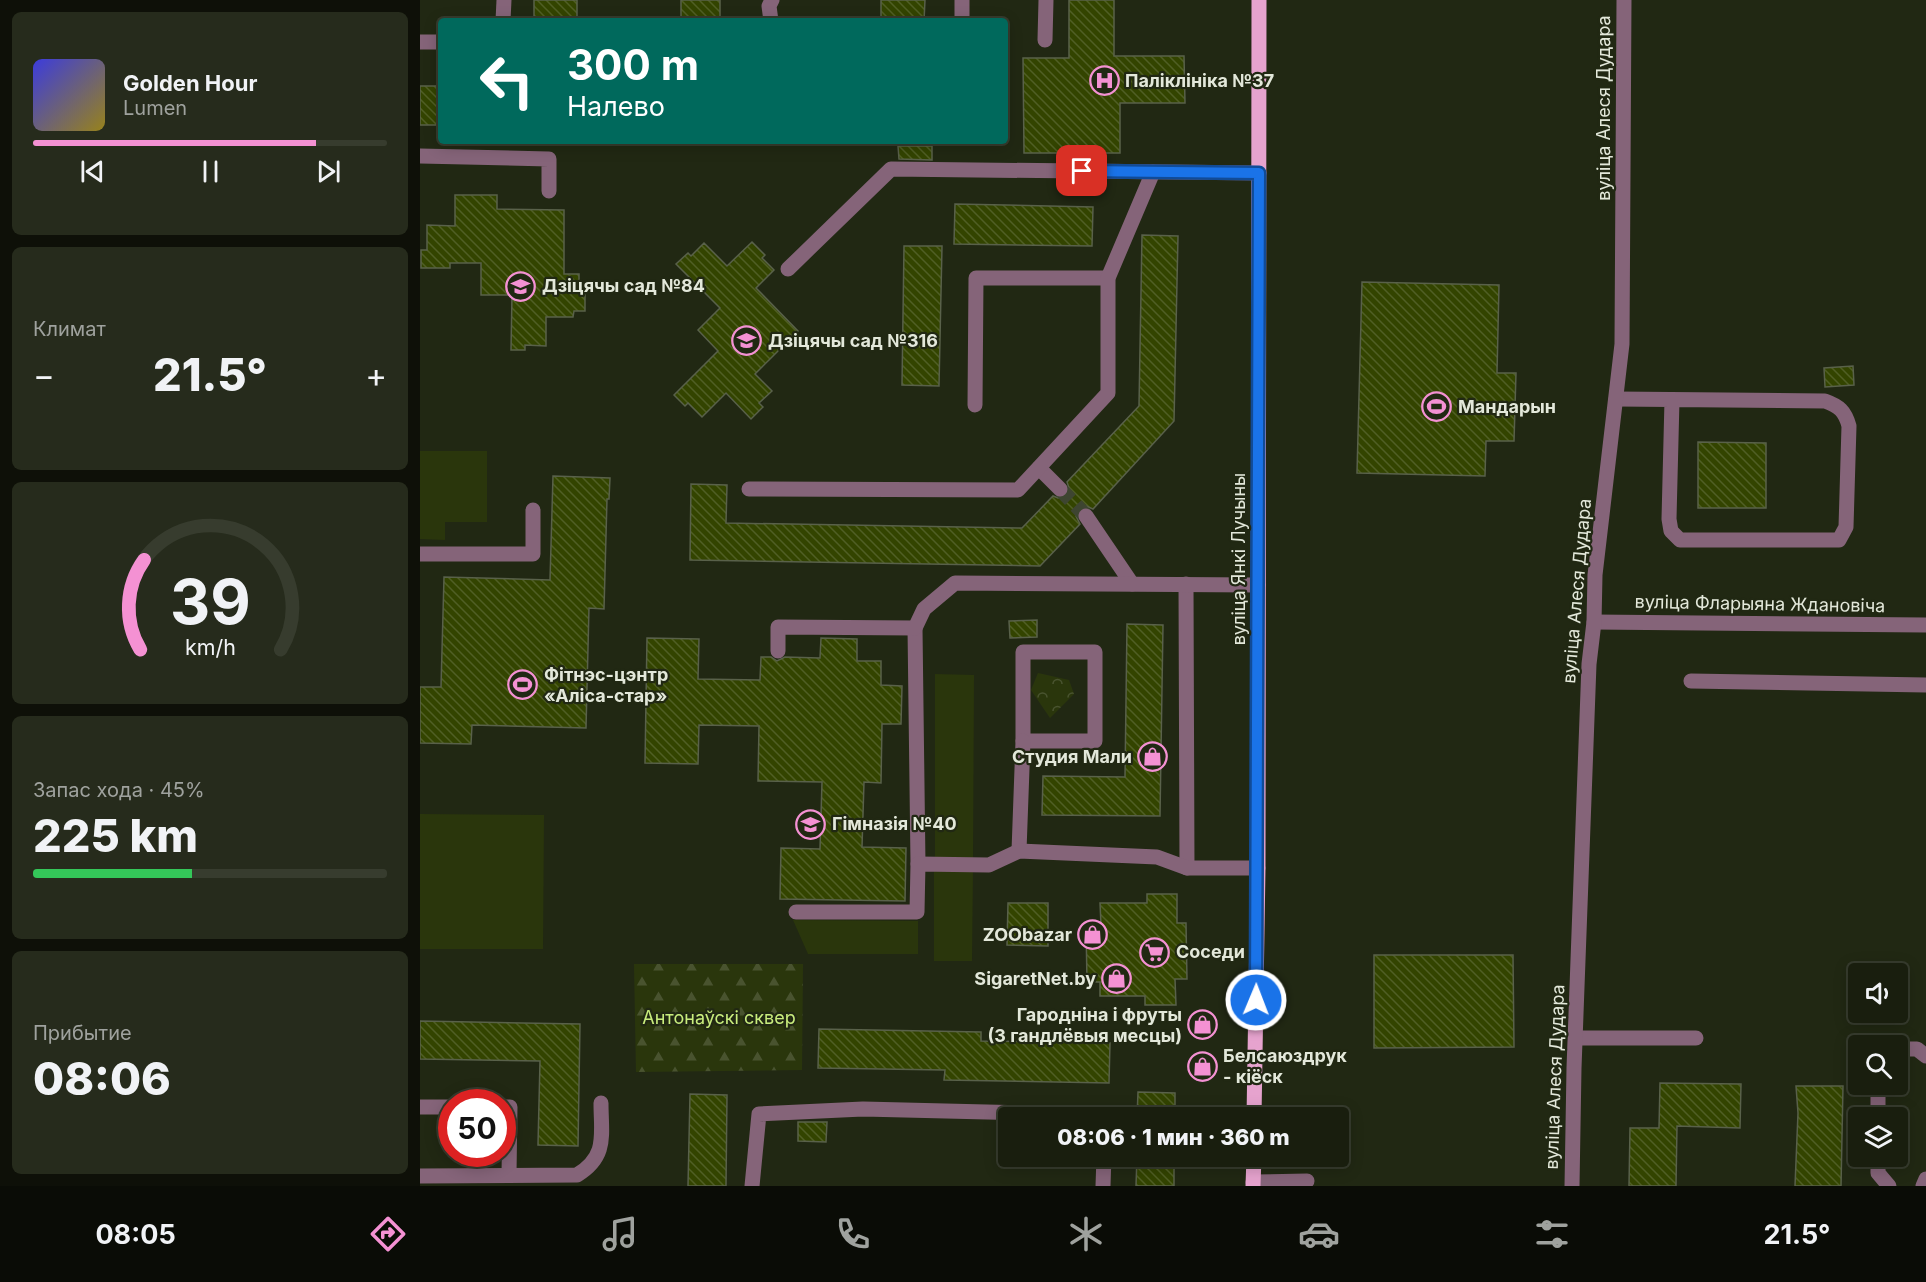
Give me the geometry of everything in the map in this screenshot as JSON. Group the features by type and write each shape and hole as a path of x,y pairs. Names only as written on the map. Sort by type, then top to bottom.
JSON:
{"main road":[{"name":"вуліца Янкі Лучыны","path":"1254,1107 1258,868 1259,0"},
{"path":"1253,1184 1254,1167"}],"street":[{"path":"503,18 504,0"},
{"path":"771,18 772,0"},
{"path":"962,0 962,18"},
{"path":"1045,40 1046,0"},
{"name":"вуліца Алеся Дудара","path":"1572,1186 1575,1038 1589,664 1596,575 1622,344 1624,0"},
{"path":"420,42 438,42"},
{"path":"420,156 549,159 549,191"},
{"path":"788,268 891,169 1259,173"},
{"path":"749,489 1018,490 1108,393 1108,278 1153,172"},
{"path":"975,405 976,278 1108,278"},
{"path":"1616,399 1825,401 1837,405 1845,413 1850,426 1846,526 1842,538 1839,540 1680,540 1671,531 1669,519 1672,400"},
{"path":"1040,468 1060,489"},
{"path":"420,554 533,554 533,510"},
{"path":"1086,516 1132,584"},
{"path":"796,912 917,912 915,628 924,609 955,583 1258,585"},
{"path":"1186,584 1186,868"},
{"name":"вуліца Фларыяна Ждановіча","path":"1594,622 1926,625"},
{"path":"778,651 778,627 915,628"},
{"path":"1019,851 1023,652 1095,652 1095,741 1023,741"},
{"path":"1691,681 1926,685"},
{"path":"918,864 989,865 1019,851 1157,857 1186,868 1258,868"},
{"path":"1575,1038 1696,1038"},
{"path":"1908,1049 1926,1052"},
{"path":"420,1176 577,1174 595,1160 600,1148 602,1103"},
{"path":"420,1107 438,1107"},
{"path":"752,1186 759,1114 863,1109 998,1112"},
{"path":"509,1167 509,1174"},
{"path":"1103,1186 1104,1167"},
{"path":"1878,1167 1878,1173 1889,1186"},
{"path":"1923,1186 1926,1179"},
{"path":"1253,1184 1308,1181"}],"green space":[{"path":"420,451 487,451 487,522 445,522 445,540 420,539"},
{"path":"1038,673 1069,680 1074,694 1050,718 1031,690"},
{"path":"935,674 974,675 973,863 935,862"},
{"path":"420,814 544,815 543,949 420,949"},
{"path":"934,866 973,867 972,961 934,961"},
{"path":"793,920 918,921 918,954 808,954"},
{"name":"Антонаўскі сквер","path":"634,964 803,964 802,1070 636,1072"}],"building":[{"path":"534,0 577,0 577,18 534,18"},
{"path":"681,0 720,0 720,18 681,18"},
{"path":"881,0 925,0 924,18 881,18"},
{"name":"Паліклініка №37","path":"1069,0 1114,0 1114,56 1184,56 1185,103 1120,103 1120,153 1024,153 1023,58 1069,58"},
{"path":"420,86 438,86 438,125 420,125"},
{"path":"898,146 932,146 932,160 899,159"},
{"path":"455,195 497,195 497,209 564,210 564,274 579,274 579,290 585,290 585,311 574,311 573,317 546,317 546,346 525,345 525,350 511,350 512,295 481,295 481,263 450,263 450,268 421,268 421,250 427,250 427,225 455,226"},
{"path":"955,204 1093,207 1092,246 954,244"},
{"path":"1142,235 1178,236 1174,421 1093,509 1086,506 1080,508 1076,516 1080,524 1040,566 690,560 691,484 727,485 726,523 1022,528 1053,496 1058,498 1066,496 1070,491 1067,482 1139,406"},
{"path":"752,242 765,255 762,258 774,270 756,288 798,331 755,374 772,391 759,403 763,407 751,419 726,393 702,417 688,403 685,406 674,395 718,351 698,330 720,308 676,264 688,253 691,256 704,243 727,266"},
{"path":"904,246 942,246 939,386 902,385"},
{"name":"Мандарын","path":"1362,282 1499,285 1497,373 1516,373 1514,441 1486,441 1485,476 1357,473"},
{"path":"1853,366 1854,385 1825,387 1824,368"},
{"path":"1698,442 1766,443 1766,508 1698,508"},
{"path":"553,476 610,478 609,499 607,499 604,609 589,608 586,728 472,725 471,744 420,743 420,687 441,687 444,577 550,580"},
{"path":"1037,620 1037,637 1010,638 1009,621"},
{"path":"1127,624 1163,625 1160,816 1042,815 1043,776 1125,777"},
{"name":"Гімназія №40","path":"647,638 699,639 698,679 760,680 761,657 771,657 777,661 785,657 820,658 821,638 857,639 857,661 881,661 881,685 902,686 901,724 882,724 881,783 864,782 862,847 906,848 905,901 780,899 781,848 820,849 822,782 758,781 759,726 699,725 698,764 645,763"},
{"path":"1147,894 1177,894 1177,923 1186,923 1187,979 1175,979 1176,1005 1145,1005 1145,996 1100,996 1100,982 1087,982 1086,926 1101,925 1100,903 1147,903"},
{"path":"1008,903 1048,903 1048,946 1007,945"},
{"path":"1374,955 1513,955 1514,1047 1374,1048"},
{"path":"420,1021 580,1024 578,1146 538,1145 540,1061 420,1059"},
{"path":"819,1029 981,1032 981,1041 1110,1043 1109,1083 944,1080 945,1070 818,1068"},
{"path":"1660,1083 1741,1084 1740,1128 1677,1126 1676,1186 1629,1186 1630,1128 1659,1128"},
{"path":"1796,1086 1843,1086 1841,1186 1795,1186 1798,1113"},
{"path":"1138,1092 1175,1093 1175,1107 1137,1107"},
{"path":"690,1094 727,1095 726,1186 688,1186"},
{"path":"798,1122 827,1122 826,1142 798,1141"},
{"path":"1137,1167 1174,1167 1174,1186 1136,1186"}],"tunnel":[{"path":"1060,489 1086,516"}],"place":[{"name":"Паліклініка №37","path":"1104,81"},
{"name":"Дзіцячы сад №84","path":"521,286"},
{"name":"Дзіцячы сад №316","path":"747,341"},
{"name":"Мандарын","path":"1437,407"},
{"name":"Фітнэс-цэнтр «Аліса-стар»","path":"523,685"},
{"name":"Студия Мали","path":"1153,757"},
{"name":"Гімназія №40","path":"811,824"},
{"name":"ZOObazar","path":"1093,935"},
{"name":"Соседи","path":"1155,952"},
{"name":"SigaretNet.by","path":"1117,979"},
{"name":"Гародніна і фруты (3 гандлёвыя месцы)","path":"1203,1025"},
{"name":"Белсаюздрук - кіёск","path":"1202,1066"}],"route":[{"path":"1082,171 1259,173 1256,1000"}]}
